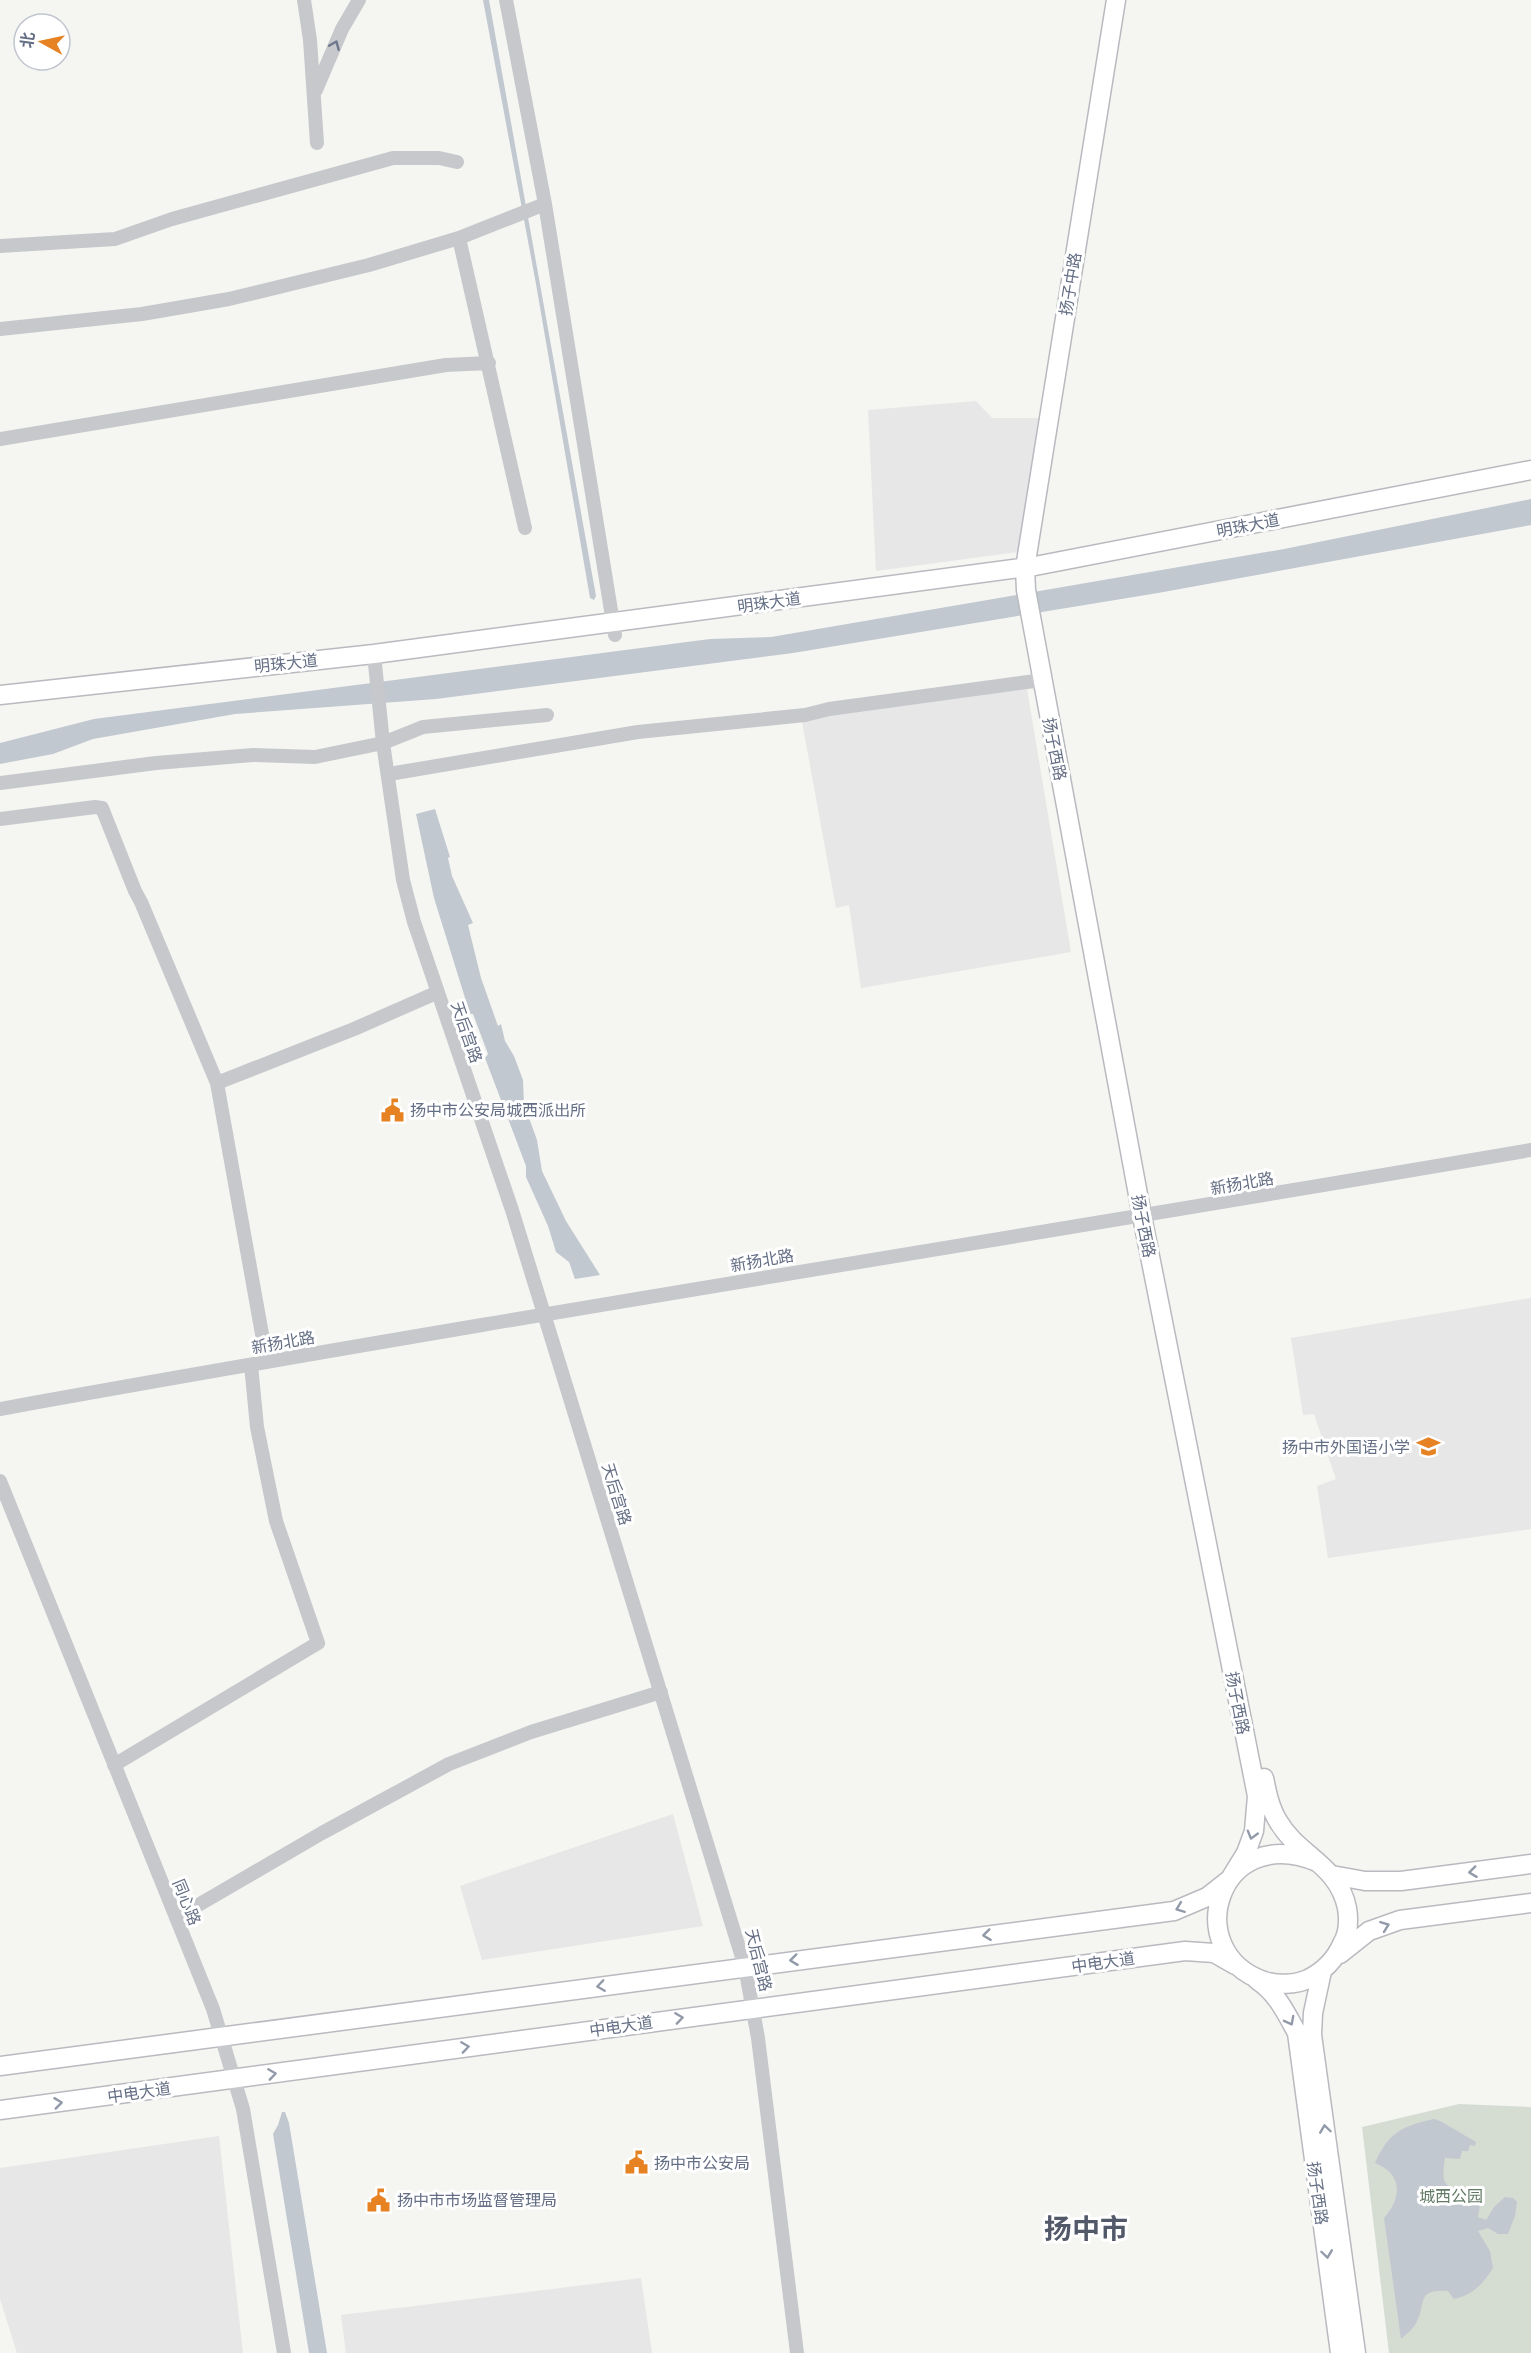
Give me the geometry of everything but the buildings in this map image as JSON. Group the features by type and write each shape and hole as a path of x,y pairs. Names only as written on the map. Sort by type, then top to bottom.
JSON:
{"main road":[{"name":"扬子中路","path":"1031,578 1116,0"},
{"name":"扬子中路","path":"1031,578 1128,0"},
{"name":"明珠大道","path":"1031,578 1531,470"},
{"name":"明珠大道","path":"0,707 375,665 614,629 1031,578 1531,482"},
{"name":"扬子西路","path":"1031,578 1042,680 1257,1796 1254,1831 1246,1853 1230,1879"},
{"name":"扬子西路","path":"1036,622 1146,1216 1268,1797 1278,1822 1317,1862"},
{"name":"明珠大道","path":"0,695 375,665"},
{"path":"0,2066 1174,1911 1207,1897 1230,1879 1243,1865 1260,1856 1280,1852 1299,1854 1317,1862 1332,1875 1344,1894 1348,1916 1345,1938 1336,1956"},
{"path":"1332,1875 1365,1881 1401,1881 1531,1864"},
{"path":"1230,1879 1221,1895 1217,1914 1219,1934 1226,1952 1246,1972 1270,1983 1288,1984 1306,1980 1322,1971 1336,1956 1369,1931 1400,1920 1531,1903"},
{"name":"中电大道","path":"0,2110 753,2007 1185,1951 1214,1953 1246,1972"},
{"name":"扬子西路","path":"1322,1971 1313,2013 1312,2035 1356,2353"},
{"name":"扬子西路","path":"1246,1972 1268,1987 1281,2003 1297,2033 1340,2353"}],"street":[{"path":"304,0 315,92 317,142"},
{"path":"315,92 342,29 359,0"},
{"path":"506,0 614,629"},
{"path":"0,246 115,239 172,219 393,158 439,158 457,162"},
{"path":"0,329 142,314 229,299 369,265 459,238 542,206"},
{"path":"459,238 525,528"},
{"path":"0,439 446,365 489,363"},
{"name":"天后宫路","path":"375,665 383,743 403,880 436,993 512,1210 745,1966 753,2007 797,2353"},
{"path":"389,774 638,732 805,715 829,709 1042,680"},
{"path":"0,783 156,763 253,755 315,757 383,743 423,727 547,715"},
{"path":"0,819 102,808 135,891 218,1083 267,1362"},
{"path":"218,1083 354,1029 436,993"},
{"name":"新扬北路","path":"0,1409 544,1314 1146,1216 1531,1150"},
{"path":"114,1765 318,1643 276,1521 257,1427 251,1365"},
{"name":"同心路","path":"0,1481 222,2036 243,2109 284,2353"},
{"path":"176,1918 322,1833 449,1764 531,1732 661,1692"}],"shaded area":[{"path":"483,0 489,0 596,596 594,600 590,598 536,284"},
{"path":"976,401 992,418 1039,418 1018,552 876,571 868,410"},
{"path":"1531,499 1531,525 1158,593 793,653 436,699 235,714 93,739 53,754 0,764 0,743 94,719 710,639 771,637 1284,549"},
{"path":"1027,689 1071,952 861,988 849,905 836,908 801,716"},
{"path":"435,809 450,857 448,858 452,876 473,923 468,925 481,978 498,1026 501,1024 505,1041 514,1056 523,1080 524,1104 537,1140 542,1171 566,1221 600,1275 575,1279 569,1262 556,1252 548,1226 526,1177 526,1166 485,1058 488,1054 473,1014 470,1014 434,898 416,814"},
{"name":"扬中市外国语小学","path":"1531,1298 1531,1529 1328,1558 1317,1486 1336,1479 1314,1414 1303,1415 1291,1338"},
{"path":"673,1814 703,1926 482,1960 460,1886"},
{"path":"282,2112 285,2112 289,2123 327,2353 309,2353 273,2134"},
{"path":"1434,2119 1476,2142 1475,2146 1470,2145 1468,2151 1462,2151 1460,2159 1445,2158 1443,2176 1447,2185 1457,2189 1474,2190 1481,2198 1478,2217 1486,2220 1494,2207 1505,2197 1513,2198 1517,2202 1515,2216 1508,2234 1498,2234 1488,2228 1478,2231 1490,2251 1493,2268 1481,2284 1467,2295 1454,2299 1448,2291 1437,2291 1426,2295 1415,2325 1401,2339 1384,2218 1394,2203 1397,2187 1391,2173 1375,2163 1385,2144 1397,2132"},
{"path":"219,2136 243,2353 17,2353 0,2299 0,2168"},
{"path":"641,2278 652,2353 346,2353 341,2315"}],"green space":[{"name":"城西公园","path":"1459,2104 1531,2107 1531,2353 1389,2353 1362,2127"}],"place":[{"name":"扬中市公安局城西派出所","path":"392,1110"},
{"name":"扬中市外国语小学","path":"1428,1447"},
{"name":"扬中市公安局","path":"636,2163"},
{"name":"扬中市市场监督管理局","path":"379,2200"}],"district":[{"name":"扬中市","path":"1086,2229"}]}
